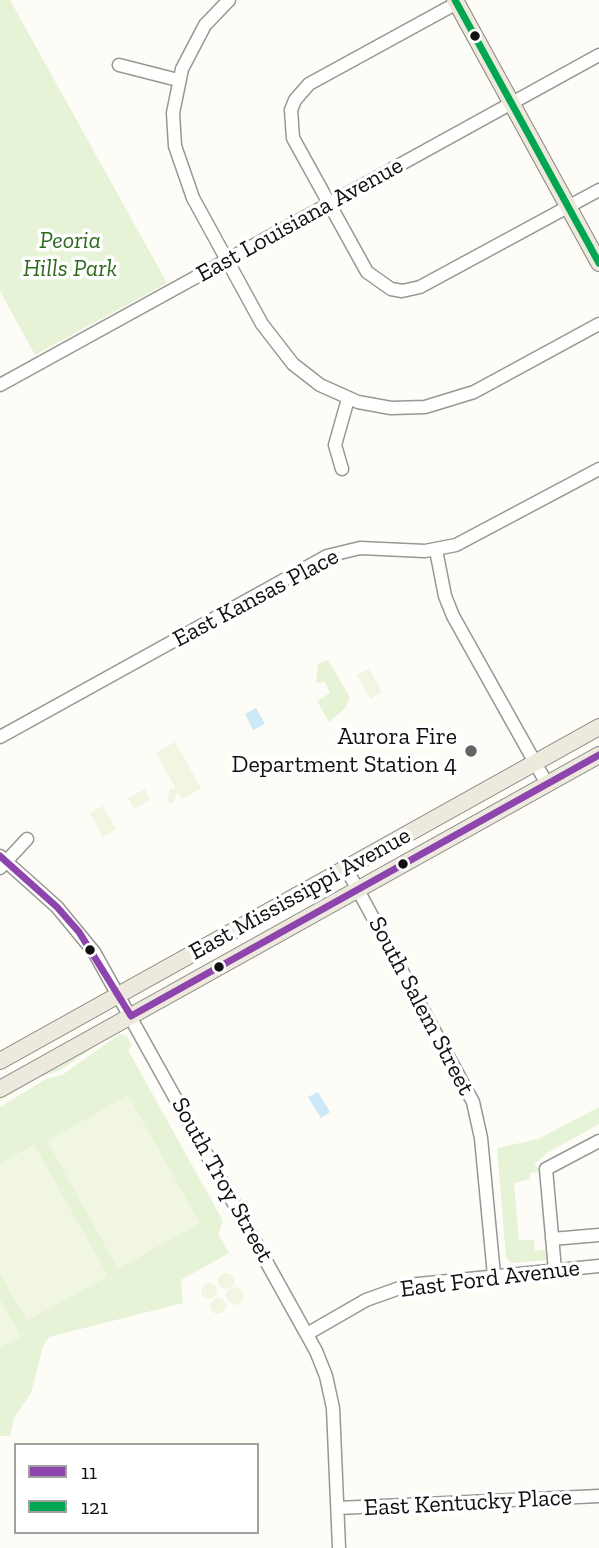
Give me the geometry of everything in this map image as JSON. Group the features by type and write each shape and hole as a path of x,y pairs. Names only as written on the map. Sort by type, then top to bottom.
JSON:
{"main road":[{"path":"456,1 599,263"},
{"name":"East Mississippi Avenue","path":"0,1061 599,727"},
{"name":"East Mississippi Avenue","path":"0,1088 599,755"}],"street":[{"path":"229,0 196,39 178,80 173,113 178,162 192,198 262,324 281,352 306,375 348,399 374,406 408,408 458,399 599,324"},
{"path":"456,1 309,84 295,100 290,117 293,138 367,272 382,286 402,291 421,287 599,190"},
{"name":"East Louisiana Avenue","path":"0,385 599,55"},
{"path":"119,65 178,80"},
{"path":"341,469 335,445 348,399"},
{"name":"East Kansas Place","path":"0,737 327,556 360,548 436,550 475,537 599,469"},
{"path":"436,550 445,596 453,616 547,784"},
{"path":"2,862 27,839"},
{"name":"South Troy Street","path":"2,862 74,925 119,995 323,1366 331,1397 339,1548"},
{"name":"South Salem Street","path":"346,868 472,1102 481,1138 494,1275"},
{"path":"555,1270 546,1169 599,1141"},
{"path":"552,1239 599,1236"},
{"name":"East Ford Avenue","path":"307,1334 366,1300 397,1288 430,1281 599,1266"},
{"name":"East Kentucky Place","path":"338,1508 599,1496"}],"green space":[{"name":"Peoria Hills Park","path":"0,0 10,0 167,283 35,355 0,291"},
{"path":"328,660 350,697 345,708 329,722 317,701 330,693 325,682 316,683 318,664"},
{"path":"369,669 382,692 370,699 357,675"},
{"path":"175,742 201,788 182,799 177,791 173,803 167,802 170,788 176,789 156,753"},
{"path":"145,789 150,800 134,809 128,798"},
{"path":"103,806 116,829 103,837 90,813"},
{"path":"120,1034 127,1036 132,1046 128,1050 223,1221 218,1234 229,1253 181,1280 183,1303 49,1337 43,1346 31,1393 14,1418 10,1436 0,1436 0,1107 46,1079 62,1075"},
{"path":"104,1040 59,1071 39,1077 0,1101 0,1096"},
{"path":"128,1095 200,1223 118,1269 47,1141"},
{"path":"599,1107 599,1124 547,1153 534,1165 542,1172 530,1173 530,1179 514,1183 519,1240 534,1240 535,1251 548,1249 548,1260 511,1263 506,1258 497,1148 538,1139"},
{"path":"34,1144 108,1276 27,1321 0,1274 0,1164"},
{"path":"223,1273 229,1273 234,1281 232,1287 223,1289 218,1284 218,1278"},
{"path":"206,1283 212,1283 217,1291 215,1297 206,1299 201,1294 201,1288"},
{"path":"235,1287 241,1290 244,1296 241,1302 235,1305 229,1302 226,1296 229,1290"},
{"path":"215,1298 221,1298 226,1306 224,1312 215,1314 210,1309 210,1303"},
{"path":"0,1299 21,1336 0,1348"}],"water":[{"path":"256,708 265,724 253,730 245,714"},
{"path":"318,1092 330,1112 321,1118 308,1097"}],"transit line":[{"name":"121","path":"455,0 599,263"},
{"name":"11","path":"0,856 57,907 79,932 131,1016 599,755"}],"place":[{"name":"Aurora Fire Department Station 4","path":"471,751"}]}
